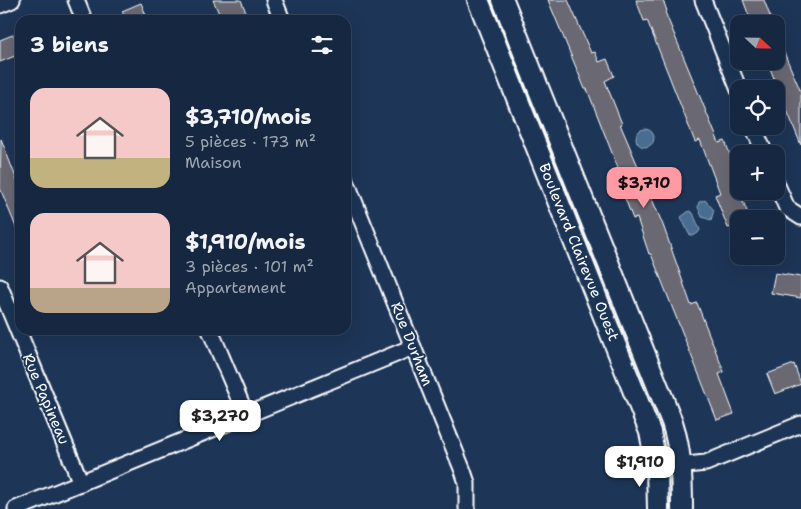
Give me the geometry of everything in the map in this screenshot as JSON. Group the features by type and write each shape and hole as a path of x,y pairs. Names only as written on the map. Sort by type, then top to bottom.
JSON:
{"street":[{"path":"0,5 12,0"},
{"path":"76,0 82,15"},
{"path":"274,0 280,15"},
{"name":"Boulevard Clairevue Ouest","path":"478,0 643,412 654,444 657,468 658,509"},
{"name":"Boulevard Clairevue Ouest","path":"503,0 672,422 677,439 681,467 682,509"},
{"path":"703,0 735,80"},
{"name":"Rue Durham","path":"351,192 466,477 467,509"},
{"path":"783,200 787,208 801,218"},
{"name":"Rue Papineau","path":"0,287 15,323"},
{"name":"Rue Papineau","path":"20,335 81,483"},
{"path":"212,335 246,415"},
{"path":"16,509 413,347"},
{"path":"657,468 706,463 801,424"}],"water":[{"path":"641,129 649,129 654,134 652,145 641,147 636,142 636,134"},
{"path":"705,200 714,210 711,220 702,217 698,207 699,202"},
{"path":"689,211 693,213 700,230 693,236 689,234 681,217"}],"building":[{"path":"213,0 241,0 247,15 220,15"},
{"path":"548,0 568,0 591,53 595,52 599,62 607,59 614,76 605,81 622,124 620,124 663,225 691,305 697,303 724,372 719,374 734,414 717,420 651,254 649,254 637,218 633,219 619,183 623,181 587,89 585,89"},
{"path":"636,0 663,0 667,11 665,12 719,143 725,141 730,154 730,200 743,200 746,210 730,210 730,227 728,228 715,195 720,193 700,140 695,142 647,20 644,21"},
{"path":"743,0 764,0 770,15 749,15"},
{"path":"141,3 146,15 124,15 122,11"},
{"path":"15,34 15,56 0,62 0,40"},
{"path":"785,55 801,92 801,145 785,105 785,80 775,80 771,70 785,70"},
{"path":"1,139 15,175 15,225 0,188"},
{"path":"775,273 801,277 801,298 771,293"},
{"path":"794,364 801,384 775,394 767,374"}]}
